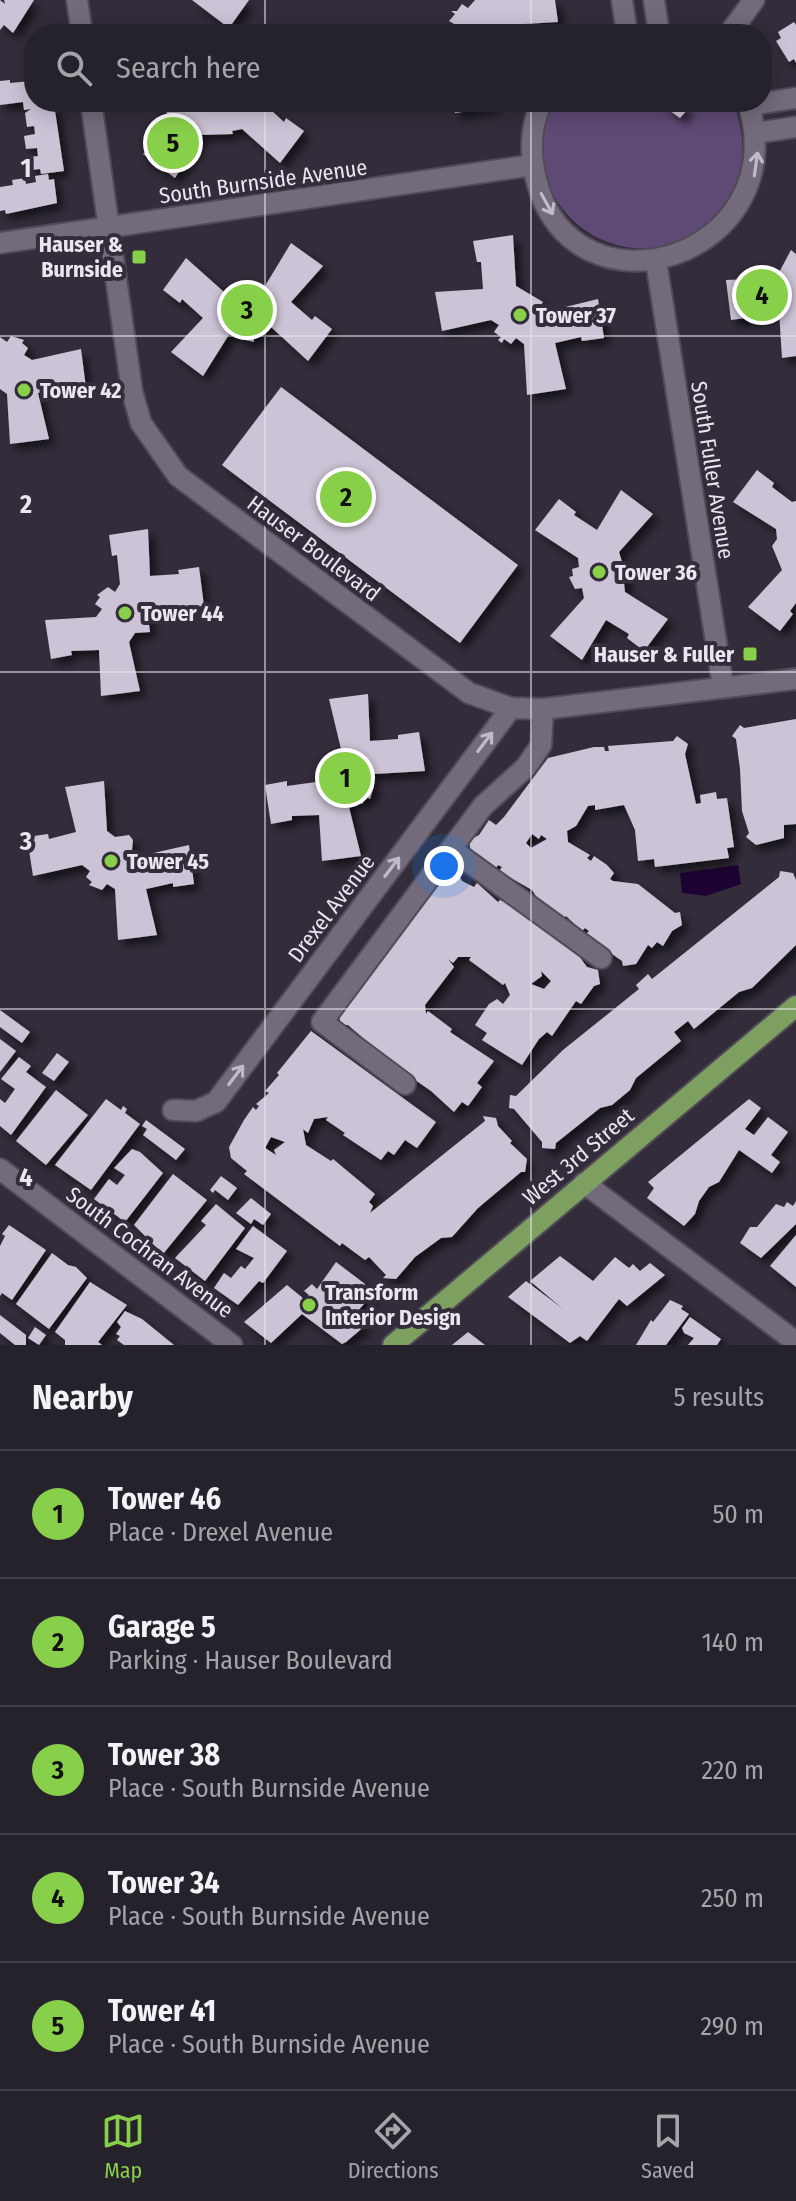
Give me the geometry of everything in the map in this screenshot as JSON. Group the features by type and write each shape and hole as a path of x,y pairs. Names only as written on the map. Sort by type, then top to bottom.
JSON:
{"main road":[{"name":"West 3rd Street","path":"393,1345 796,1006"}],"street":[{"path":"77,0 81,24"},
{"path":"622,0 626,24"},
{"path":"654,0 658,24"},
{"path":"736,24 754,0"},
{"path":"772,100 796,98"},
{"name":"Hauser Boulevard","path":"92,112 132,391 141,423 178,476 469,693 511,708 543,709 796,679"},
{"path":"539,112 534,126 533,165 545,203 566,231 581,243 617,259 656,261 690,252 730,222 754,178 757,133 751,112"},
{"path":"757,133 796,127"},
{"name":"South Burnside Avenue","path":"0,243 533,165"},
{"name":"South Fuller Avenue","path":"656,261 723,686"},
{"name":"Drexel Avenue","path":"173,1110 196,1111 216,1102 511,708"},
{"path":"405,1084 322,1022 483,806 526,767 541,745 543,709"},
{"path":"451,849 601,958"},
{"name":"South Cochran Avenue","path":"0,1169 232,1345"},
{"path":"584,1183 796,1342"}],"shaded area":[{"path":"547,112 736,112 742,153 738,177 726,201 696,231 663,246 628,247 595,236 567,215 548,184 541,146"},
{"path":"738,865 741,884 706,896 682,893 680,873"}],"building":[{"path":"0,0 5,4 4,0 34,0 13,33 4,25 0,30"},
{"path":"192,0 249,0 232,24 224,24"},
{"path":"475,0 555,0 558,22 454,24 449,21 455,14 451,11 457,11 462,4 468,8"},
{"path":"794,22 796,63 794,59 789,62 776,41 781,38 778,32"},
{"path":"0,81 24,82 24,110 23,102 0,105"},
{"path":"55,112 64,171 41,174 40,169 32,170 30,157 38,156 37,148 26,149 24,136 35,134 34,126 27,127 25,113"},
{"path":"166,112 273,112 284,122 286,118 304,131 280,163 242,129 232,131 233,134 201,135 175,178 143,154 175,120"},
{"path":"672,112 685,112 680,118"},
{"path":"48,174 49,180 54,179 57,203 6,214 5,210 0,211 0,187 13,185 12,180 25,178 26,184 36,182 35,176"},
{"name":"Tower 37","path":"513,235 516,286 543,302 541,305 549,311 598,299 604,338 582,341 581,337 555,343 566,389 527,395 524,344 516,338 511,344 504,339 502,343 498,340 501,337 494,332 499,325 491,320 442,331 435,292 483,289 481,262 477,262 473,241"},
{"path":"291,243 323,266 291,302 312,320 315,316 332,329 308,361 271,327 261,328 262,336 254,337 254,342 241,339 239,332 230,333 203,376 171,352 203,318 182,299 180,303 163,290 186,258 224,292 234,291 233,286 265,286"},
{"path":"791,250 796,254 796,356 782,358 779,311 752,312 752,317 731,320 726,280 776,278"},
{"name":"Tower 42","path":"11,336 24,340 22,343 28,348 24,355 32,360 81,349 86,388 65,391 65,387 38,393 49,439 10,444 7,394 0,389 0,337 7,342"},
{"path":"281,387 518,565 460,643 222,465"},
{"path":"757,470 774,483 772,487 792,502 796,501 796,603 790,611 793,614 780,631 748,607 782,570 772,546 777,539 776,529 733,502"},
{"name":"Tower 36","path":"621,490 653,514 619,552 628,582 624,583 625,592 668,619 644,651 627,638 629,634 606,620 582,660 550,636 584,598 582,588 575,589 569,577 573,576 572,569 579,567 578,558 535,530 559,499 576,512 574,515 597,530"},
{"name":"Tower 44","path":"148,529 150,576 179,574 178,570 199,567 204,606 154,609 148,617 150,632 135,633 129,642 140,691 101,696 99,650 71,651 72,655 51,659 45,620 96,617 102,609 95,604 100,597 97,595 108,587 115,592 120,584 117,555 112,556 109,535"},
{"path":"368,694 370,741 398,739 398,735 419,732 425,771 374,774 368,782 374,786 370,799 367,797 362,804 355,799 349,807 361,856 322,861 319,815 292,816 292,820 271,824 265,785 287,781 287,786 316,782 331,754 334,757 341,749 329,699"},
{"path":"796,719 796,824 784,825 784,838 756,845 746,837 749,833 742,811 736,739 732,736 740,725 744,728"},
{"path":"677,736 688,744 685,754 696,804 701,803 700,795 716,792 717,799 727,798 734,847 727,848 729,858 655,867 654,859 638,861 635,830 624,805 595,810 595,805 588,806 576,826 567,831 568,842 590,855 587,858 591,861 594,856 607,865 614,873 610,879 638,884 675,913 680,912 682,925 672,931 663,946 657,942 652,948 648,945 636,964 623,966 622,961 585,935 589,931 585,928 582,931 566,916 563,919 539,901 532,890 499,871 502,867 498,865 496,868 476,853 471,854 469,840 479,835 489,820 496,825 504,817 548,758 594,747 604,747 605,751 609,751 608,746 673,741","holes":["532,834 539,839 541,835 547,839 531,848 526,843"]},
{"name":"Tower 45","path":"104,781 107,831 115,837 129,835 133,840 132,850 140,856 189,845 194,884 173,887 173,883 146,889 157,935 118,940 115,889 107,884 102,890 89,885 92,882 86,877 90,871 82,865 33,876 27,837 48,834 49,839 76,832 65,787"},
{"path":"457,871 462,881 474,887 477,883 498,902 509,904 579,956 587,967 598,970 600,984 594,986 581,1004 576,1001 552,1036 547,1032 539,1039 522,1065 482,1040 487,1033 475,1025 489,1004 497,999 503,1004 510,995 505,983 503,985 469,960 471,957 458,957 453,963 448,959 454,967 425,1005 426,1014 428,1011 452,1029 450,1032 494,1061 477,1083 482,1087 468,1106 462,1102 454,1112 431,1091 359,1041 362,1037 348,1025 341,1025 339,1016 443,879 443,873","holes":["541,971 551,981 544,989 531,984 542,976"]},
{"path":"780,871 793,873 796,880 796,945 752,988 739,992 694,1029 688,1021 674,1032 681,1041 636,1078 630,1090 612,1105 600,1108 556,1143 555,1149 542,1148 542,1142 514,1109 509,1108 510,1095 516,1096 563,1050 639,989 636,985 648,974 652,979 779,877"},
{"path":"0,1010 30,1032 22,1043 0,1027"},
{"path":"311,1031 436,1122 417,1148 405,1140 394,1155 388,1151 381,1160 343,1135 345,1133 326,1120 328,1117 314,1119 308,1133 303,1129 306,1145 331,1161 333,1159 375,1194 369,1202 373,1206 370,1213 485,1121 483,1116 496,1118 498,1126 512,1141 510,1143 527,1159 525,1172 521,1172 478,1208 452,1237 441,1238 415,1257 396,1279 383,1278 386,1275 369,1257 365,1260 342,1243 340,1246 244,1174 247,1171 231,1158 229,1147 253,1107 256,1110 259,1106 256,1104 269,1093 265,1091 279,1075 277,1073","holes":["271,1137 285,1142 274,1150 276,1155 265,1148"]},
{"path":"0,1039 16,1051 0,1072"},
{"path":"57,1053 69,1062 54,1081 42,1073"},
{"path":"19,1057 31,1066 26,1072 46,1087 11,1135 0,1126 0,1099 5,1103 15,1089 1,1079"},
{"path":"56,1090 88,1115 46,1165 16,1141"},
{"path":"106,1099 121,1110 123,1106 127,1109 125,1113 140,1124 91,1190 55,1165"},
{"path":"749,1099 761,1108 745,1129 754,1135 768,1117 788,1132 771,1155 780,1162 772,1173 739,1150 719,1182 709,1187 699,1201 695,1214 684,1226 647,1198 654,1188 648,1182"},
{"path":"146,1120 185,1149 176,1160 143,1135 147,1129 142,1126"},
{"path":"132,1149 140,1152 163,1173 125,1222 94,1199 109,1179 117,1185 125,1175 114,1168"},
{"path":"173,1174 207,1200 163,1254 134,1225"},
{"path":"221,1176 237,1188 228,1200 215,1190 213,1193 210,1190"},
{"path":"251,1198 271,1214 263,1225 254,1219 251,1224 236,1213"},
{"path":"796,1201 796,1224 761,1258 740,1243 750,1227 757,1227 776,1204 784,1207 787,1202 793,1206"},
{"path":"216,1204 245,1228 205,1281 175,1258 206,1225 201,1221"},
{"path":"9,1225 46,1250 12,1300 2,1293 0,1296 0,1246 5,1236 2,1234"},
{"path":"253,1226 287,1251 263,1283 259,1281 238,1305 214,1288 224,1273 231,1278 241,1266 245,1269 254,1258 236,1249"},
{"path":"796,1235 796,1287 770,1266"},
{"path":"52,1253 76,1267 87,1278 49,1329 16,1304"},
{"path":"560,1256 593,1281 615,1257 629,1268 633,1264 640,1271 650,1263 665,1275 627,1306 619,1299 587,1341 580,1336 570,1343 508,1297 526,1281 563,1309 530,1281"},
{"path":"336,1262 365,1284 365,1289 367,1286 375,1292 353,1316 366,1325 346,1342 342,1344 302,1314 271,1343 244,1322 287,1285 304,1299 309,1295 304,1291 312,1284 317,1289"},
{"path":"90,1282 127,1305 98,1342 102,1345 65,1345 65,1340 55,1332"},
{"path":"670,1300 683,1306 681,1309 689,1314 666,1345 636,1345 651,1320 653,1322"},
{"path":"125,1311 142,1319 174,1345 124,1345 117,1340 120,1336 116,1334 121,1327 117,1322"},
{"path":"0,1315 26,1335 26,1345 15,1345 0,1333"},
{"path":"690,1317 721,1339 717,1345 688,1345 694,1338 684,1333 682,1328"},
{"path":"35,1327 46,1335 39,1345 28,1338"},
{"path":"468,1332 485,1345 452,1345"}],"place":[{"name":"Tower 41","path":"173,143"},
{"name":"Hauser & Burnside","path":"139,257"},
{"name":"Tower 34","path":"762,295"},
{"name":"Tower 38","path":"247,310"},
{"name":"Tower 37","path":"520,315"},
{"name":"Tower 42","path":"24,390"},
{"name":"Garage 5","path":"346,497"},
{"name":"Tower 36","path":"599,572"},
{"name":"Tower 44","path":"125,613"},
{"name":"Hauser & Fuller","path":"750,654"},
{"name":"Tower 46","path":"345,778"},
{"name":"Tower 45","path":"111,861"},
{"name":"Transform Interior Design","path":"309,1305"}]}
